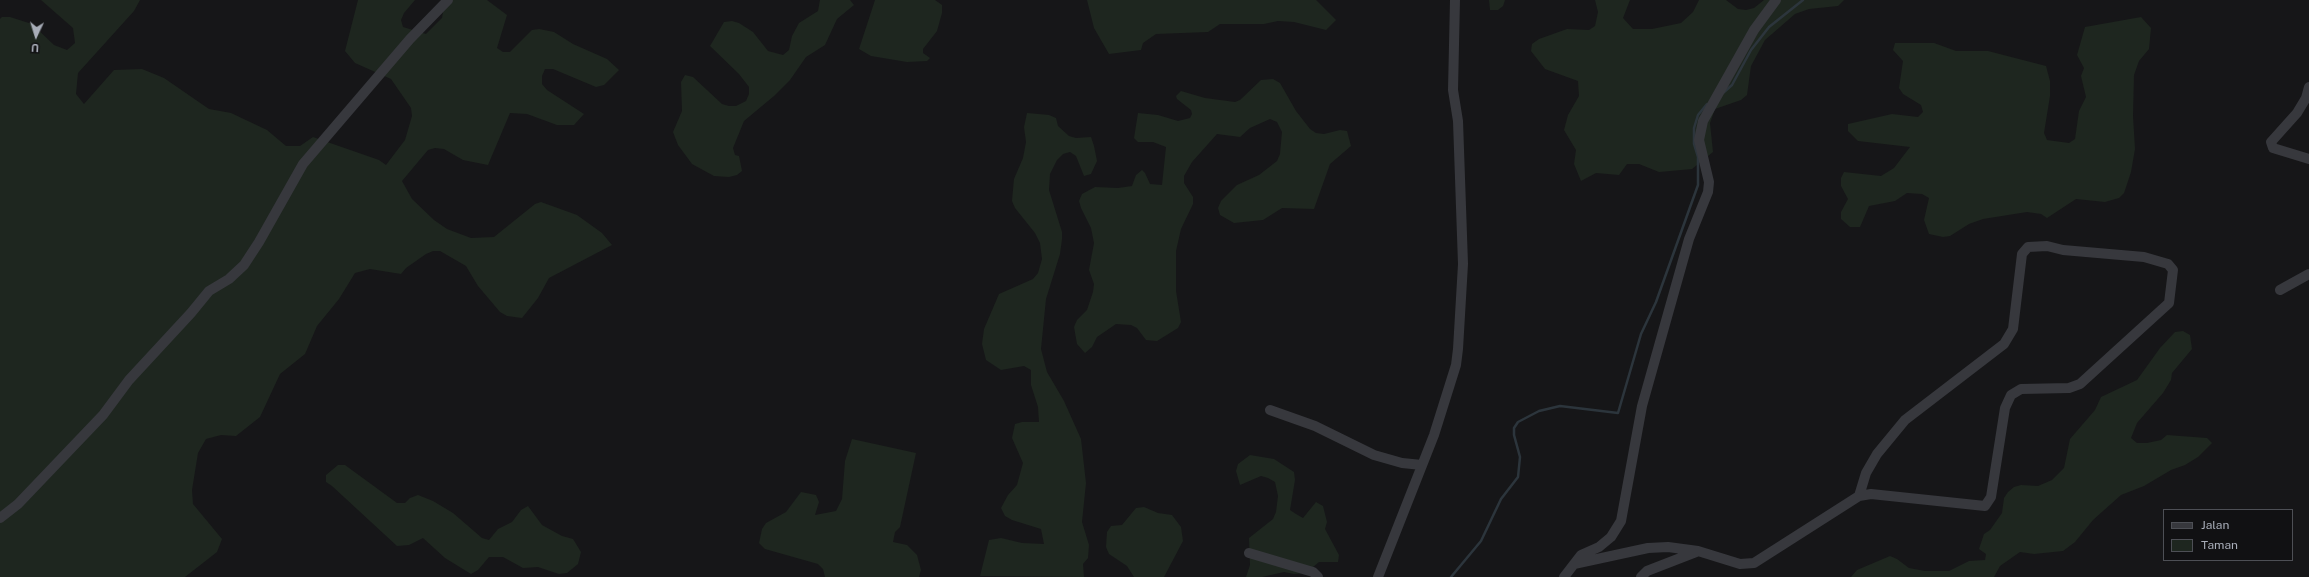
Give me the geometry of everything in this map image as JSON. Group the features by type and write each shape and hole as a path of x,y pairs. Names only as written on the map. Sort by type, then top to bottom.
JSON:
{"street":[{"path":"0,518 18,504 103,415 128,380 191,313 209,291 229,279 244,265 259,242 303,164 410,39 448,0"},
{"path":"1378,577 1434,435 1456,366 1460,328 1463,264 1458,121 1453,90 1455,0"},
{"path":"1564,577 1581,555 1599,547 1611,537 1621,521 1642,406 1689,239 1708,192 1709,182 1699,140 1702,121 1754,30 1776,0"},
{"path":"2309,87 2306,98 2297,113 2271,142 2273,148 2309,159"},
{"path":"1574,564 1648,548 1668,547 1698,551 1740,564 1754,563 1858,496 1880,493 1982,506 1988,504 1991,497 2005,408 2010,396 2021,389 2069,388 2080,384 2169,303 2173,270 2168,264 2144,257 2063,250 2048,246 2028,247 2022,254 2013,329 2004,344 1905,420 1877,454 1866,473 1858,496"},
{"path":"2280,290 2309,274"},
{"path":"1270,410 1315,426 1374,455 1402,463 1422,465"},
{"path":"1640,577 1647,570 1698,551"},
{"path":"1249,553 1313,572 1318,577"}],"green space":[{"path":"41,0 140,0 134,11 78,73 76,94 84,104 114,70 142,69 164,78 209,109 231,113 267,130 286,146 300,146 313,137 379,160 386,165 405,140 412,116 411,108 391,79 355,63 345,51 358,0 415,0 404,13 401,20 403,27 426,34 442,18 445,0 487,0 507,15 497,48 503,52 510,52 532,30 539,29 554,32 573,44 607,59 619,70 604,85 596,87 553,69 545,69 542,76 542,84 547,90 584,114 574,125 557,125 527,114 510,113 488,165 463,160 444,149 435,148 428,150 402,181 412,199 434,220 447,229 471,238 494,237 535,204 541,202 577,215 602,233 612,245 549,278 538,298 522,318 507,316 500,312 478,286 466,266 440,251 433,251 426,254 406,268 401,274 370,269 355,273 339,299 317,326 305,354 280,374 260,417 236,436 221,435 206,439 198,453 192,490 193,504 222,539 217,552 185,577 0,577 0,19 2,17 10,17 32,24 54,45 67,50 75,43 73,28"},
{"path":"820,0 850,0 854,5 837,19 825,45 806,57 790,80 774,96 744,121 733,148 735,155 739,156 742,171 737,175 729,177 714,176 692,164 678,145 673,132 682,111 681,82 685,75 693,77 722,104 736,106 746,101 749,94 749,87 739,74 710,46 724,22 732,21 739,23 753,32 768,51 783,55 789,50 792,36 799,23 818,11"},
{"path":"875,0 935,0 942,5 942,13 937,31 923,49 923,53 930,58 927,61 907,62 871,56 859,49"},
{"path":"1087,0 1316,0 1336,20 1326,30 1294,22 1278,21 1264,24 1220,24 1208,32 1156,34 1143,43 1141,50 1109,54 1094,28"},
{"path":"1489,0 1505,0 1503,6 1498,10 1490,10"},
{"path":"1595,0 1630,0 1623,18 1633,29 1652,29 1681,23 1693,12 1699,0 1726,0 1738,9 1746,10 1754,8 1764,0 1844,0 1838,6 1809,9 1795,14 1765,40 1751,66 1747,95 1741,100 1715,109 1710,123 1713,152 1692,169 1659,172 1639,164 1627,164 1619,175 1596,173 1581,181 1574,164 1576,150 1564,130 1568,115 1579,96 1578,81 1545,69 1531,51 1532,44 1539,39 1567,29 1589,30 1595,26 1598,12"},
{"path":"2141,17 2151,28 2149,49 2139,61 2134,75 2133,116 2135,149 2131,172 2124,193 2119,198 2105,202 2076,199 2047,218 2041,214 2027,212 1983,219 1969,224 1950,236 1943,237 1929,234 1924,220 1929,198 1922,194 1907,193 1895,201 1869,206 1860,227 1850,227 1841,219 1841,212 1848,199 1841,186 1841,178 1844,172 1881,176 1894,168 1910,147 1858,141 1848,131 1848,124 1892,114 1918,117 1923,112 1921,105 1903,94 1899,88 1903,61 1893,50 1895,43 1934,43 1956,51 1988,51 2046,66 2050,81 2050,96 2044,133 2047,140 2069,143 2075,139 2079,111 2086,97 2081,76 2084,68 2077,55 2085,27"},
{"path":"1273,79 1280,83 1296,111 1310,129 1316,133 1324,134 1340,130 1347,131 1351,146 1330,164 1314,209 1282,208 1263,220 1234,223 1220,215 1218,208 1221,201 1237,185 1259,175 1277,161 1280,154 1282,132 1277,122 1270,119 1250,128 1240,137 1217,134 1192,162 1184,176 1184,183 1193,197 1193,204 1181,229 1176,251 1176,291 1181,322 1178,328 1157,341 1146,340 1137,328 1131,325 1116,324 1097,337 1092,347 1085,353 1077,344 1074,327 1077,320 1087,310 1093,292 1094,284 1089,270 1094,243 1091,228 1079,201 1082,194 1095,187 1118,188 1132,186 1136,175 1142,170 1150,184 1162,185 1166,147 1153,142 1138,142 1134,138 1138,113 1158,115 1178,121 1190,118 1192,114 1191,110 1177,99 1176,96 1181,91 1205,98 1235,102 1240,100 1261,80"},
{"path":"1027,113 1049,115 1056,118 1058,126 1069,136 1076,138 1091,137 1097,161 1091,174 1084,176 1076,156 1070,152 1063,154 1057,160 1050,174 1049,190 1062,232 1062,239 1060,254 1046,299 1041,349 1047,372 1064,401 1081,439 1086,483 1082,522 1089,545 1088,558 1083,564 1084,577 980,576 989,540 1001,538 1022,543 1044,544 1041,529 1012,520 1005,516 1001,508 1008,495 1017,485 1023,463 1012,438 1015,424 1022,422 1039,422 1038,407 1031,385 1031,370 1024,366 1001,370 986,360 982,344 984,329 999,294 1033,279 1038,273 1042,259 1040,243 1035,233 1015,208 1012,201 1014,179 1023,158 1026,142 1024,127"},
{"path":"2183,331 2190,335 2192,349 2172,373 2171,380 2163,393 2137,423 2131,438 2137,443 2147,443 2161,440 2167,435 2207,438 2212,443 2198,457 2185,465 2171,470 2144,486 2121,495 2093,520 2075,542 2063,551 2034,554 2020,552 2000,566 1994,577 1851,577 1857,570 1890,556 1897,559 1909,568 1925,571 1949,571 1969,561 1985,560 1986,554 1979,549 1984,534 1990,530 2002,513 2004,498 2008,492 2014,487 2021,485 2038,486 2052,480 2064,468 2070,439 2095,410 2101,397 2137,380 2160,348 2175,332"},
{"path":"852,439 916,453 900,527 895,532 893,542 907,545 917,555 921,570 919,577 825,577 823,569 818,564 765,549 759,543 762,529 766,523 786,512 801,492 816,495 819,502 815,515 836,511 842,499 845,461"},
{"path":"1250,455 1274,459 1294,472 1295,480 1290,510 1303,518 1316,502 1323,506 1327,522 1325,529 1339,555 1338,562 1319,562 1306,573 1294,574 1284,572 1262,577 1246,577 1250,565 1249,538 1273,519 1276,512 1278,496 1275,482 1268,478 1261,476 1240,485 1236,471 1238,464"},
{"path":"338,465 345,465 397,503 405,503 410,498 418,495 433,501 453,513 482,538 489,540 498,529 512,522 521,510 528,506 542,525 562,536 573,539 581,552 578,564 567,573 559,574 538,567 523,568 503,557 489,557 478,570 471,574 445,558 423,538 409,545 397,546 326,482 326,475"},
{"path":"1144,507 1158,513 1172,515 1181,527 1183,541 1164,577 1134,577 1127,566 1109,554 1106,547 1107,532 1111,526 1122,525 1136,508"}],"waterway":[{"path":"1723,93 1732,85 1751,50 1769,27 1803,0"},
{"path":"1451,577 1481,541 1501,499 1518,477 1520,457 1514,435 1514,428 1518,422 1539,411 1560,406 1618,413 1641,334 1656,302 1698,185 1698,157 1694,144 1694,128 1698,115 1707,104"}]}
